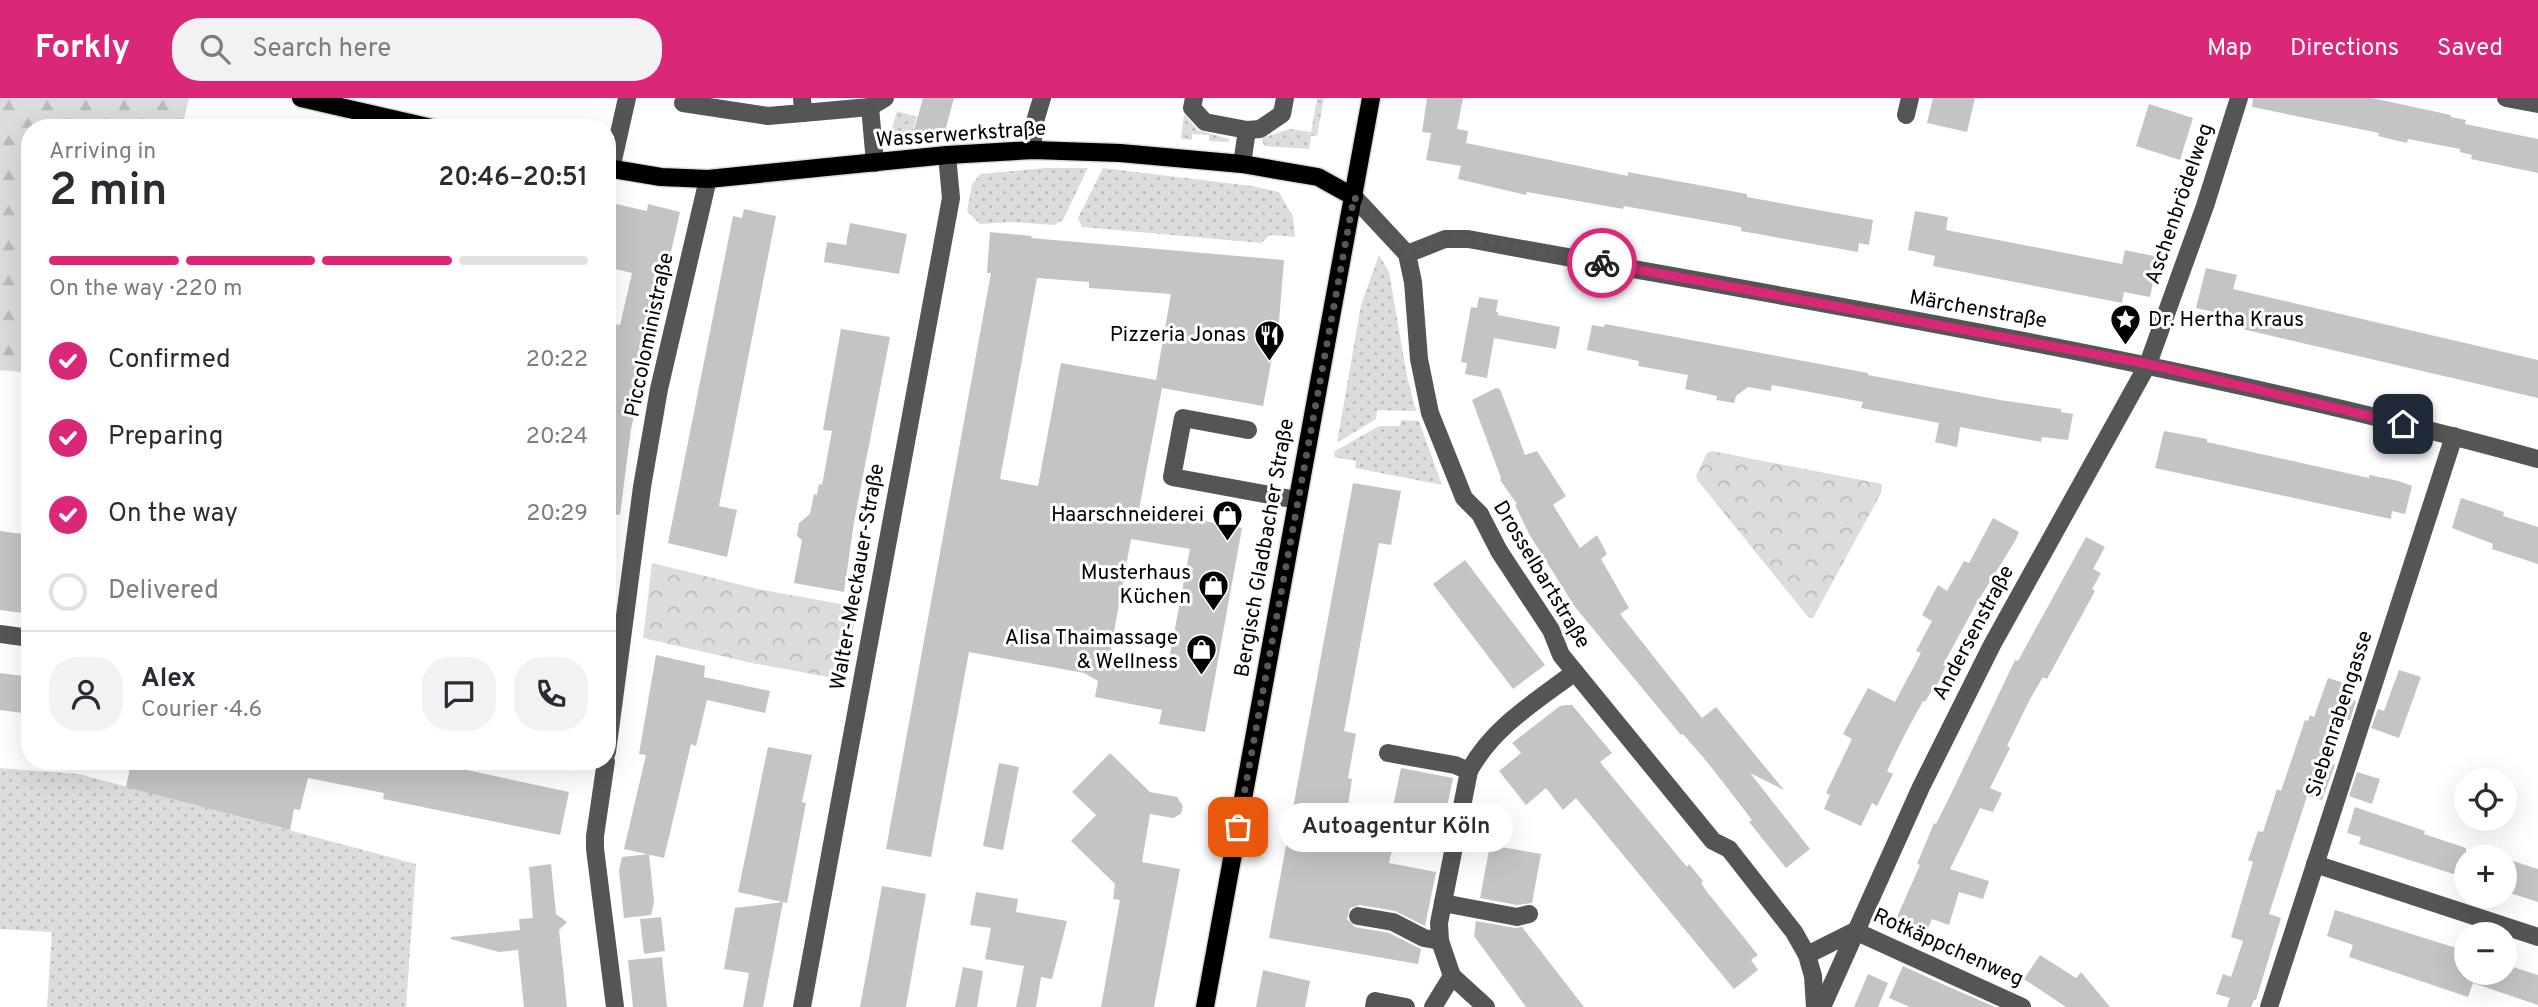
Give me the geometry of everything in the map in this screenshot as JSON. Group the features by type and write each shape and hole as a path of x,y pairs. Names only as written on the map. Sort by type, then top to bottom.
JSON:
{"main road":[{"path":"301,98 393,119"},
{"name":"Bergisch Gladbacher Straße","path":"1205,1007 1371,98"},
{"name":"Wasserwerkstraße","path":"616,169 661,177 708,179 947,155 1033,150 1121,153 1242,164 1318,177 1354,197"}],"street":[{"path":"616,141 627,98"},
{"path":"1033,150 1034,128 1042,98"},
{"path":"1191,101 1205,122 1247,130 1260,129 1282,114 1285,98"},
{"name":"Aschenbrödelweg","path":"2148,364 2205,206 2239,98"},
{"path":"2506,98 2537,102"},
{"path":"683,103 768,116 803,106 877,103 875,163"},
{"path":"1242,164 1247,130"},
{"name":"Walter-Meckauer-Straße","path":"802,1007 951,198 947,155"},
{"name":"Piccoloministraße","path":"616,684 642,487 659,389 708,179"},
{"name":"Drosselbartstraße","path":"1354,197 1390,232 1407,254 1413,282 1419,359 1430,413 1464,498 1480,513 1499,551 1551,630 1561,655 1713,841 1729,849 1794,932 1807,955 1813,976 1815,1007"},
{"name":"Märchenstraße","path":"1407,254 1445,239 1468,239 2148,364 2454,436 2538,459"},
{"name":"Andersenstraße","path":"1822,1007 1920,787 1992,645 2148,364"},
{"path":"1248,430 1183,418 1172,477 1297,500"},
{"name":"Siebenrabengasse","path":"2269,1007 2454,436"},
{"path":"0,634 21,637"},
{"path":"1486,1007 1452,976 1440,941 1439,923 1464,787 1479,753 1493,736 1508,721 1575,672"},
{"path":"1388,753 1455,765 1469,771"},
{"path":"605,770 595,849 615,1007"},
{"path":"2315,864 2538,937"},
{"path":"1443,903 1517,917 1529,914"},
{"path":"1358,916 1394,922 1424,938 1440,941"},
{"path":"1807,955 1855,931"},
{"name":"Rotkäppchenweg","path":"1855,931 2022,1007"},
{"path":"1433,1007 1452,976"},
{"path":"1374,1007 1375,1001 1406,1007"}],"green space":[{"path":"0,98 189,98 184,119 21,119 21,372 0,370"},
{"path":"1317,98 1324,98 1317,136 1311,136 1309,149 1264,146 1262,139 1265,137 1290,129 1311,132"},
{"path":"897,111 917,117 911,136 893,138 892,129"},
{"path":"1184,114 1198,130 1229,139 1229,142 1209,141 1209,135 1192,134 1192,140 1181,139"},
{"path":"1046,168 1088,168 1063,220 1054,225 1012,222 980,224 967,211 972,185 980,174"},
{"path":"1103,168 1252,186 1279,192 1293,217 1295,237 1270,235 1261,243 1082,227 1078,218"},
{"path":"1379,255 1389,272 1407,376 1416,411 1377,410 1376,419 1337,443 1361,305"},
{"path":"1401,420 1419,421 1442,485 1355,468 1356,461 1334,457 1335,451 1379,426 1400,426"},
{"path":"1712,451 1882,484 1881,493 1813,618 1809,618 1698,481 1696,476 1707,453"},
{"path":"652,563 758,589 857,607 844,680 752,663 643,638"},
{"path":"0,768 79,774 416,864 406,1007 47,1007 52,932 0,929"}],"building":[{"path":"923,98 954,98 944,135 912,137"},
{"path":"1427,98 1463,98 1457,129 1468,131 1466,143 1628,176 1628,172 1873,220 1869,245 1859,243 1858,252 1741,231 1741,227 1624,206 1623,209 1527,192 1526,195 1458,179 1461,166 1426,160 1431,133 1422,132"},
{"path":"1933,98 1975,98 1967,132 1927,123"},
{"path":"2253,98 2372,98 2451,115 2466,120 2465,124 2538,139 2538,173 2471,159 2472,155 2460,152 2460,149 2408,139 2407,143 2378,136 2379,133 2252,107"},
{"path":"2149,104 2193,118 2180,160 2136,146"},
{"path":"616,204 647,211 648,204 680,212 631,429 620,515 616,515 616,324 620,325 632,273 616,269"},
{"path":"744,209 776,216 719,506 737,510 727,557 668,543 733,216 742,218"},
{"path":"1915,211 1948,217 1946,230 2122,264 2125,250 2158,257 2150,297 2124,292 2122,303 1933,266 1935,256 1908,250"},
{"path":"850,223 907,234 899,274 824,262 827,242 846,245"},
{"path":"990,232 1284,260 1279,321 1263,406 1162,388 1139,509 1242,528 1205,732 1159,724 1162,710 1095,697 1098,681 1084,673 969,652 931,857 886,849 991,273 987,273","holes":["1037,278 1089,282 1089,288 1171,294 1156,380 1061,363 1038,486 1000,479","1131,539 1190,549 1168,665 1110,654"]},
{"path":"2206,268 2237,275 2233,289 2538,360 2538,398 2221,324 2223,314 2196,308"},
{"path":"1479,297 1498,300 1498,315 1560,327 1556,349 1494,338 1487,378 1465,374 1467,363 1461,362 1471,307 1477,308"},
{"path":"1605,324 2000,400 2061,409 2061,412 2073,414 2068,440 2042,437 2041,442 1960,427 1957,447 1935,442 1939,423 1861,408 1863,402 1772,385 1771,391 1748,387 1736,396 1734,403 1716,400 1717,396 1685,389 1688,375 1638,366 1639,361 1587,350 1592,325 1604,327"},
{"path":"841,329 890,337 854,522 844,592 794,583 802,540 797,536 799,523 810,514 814,494 817,495 819,484 822,485 832,431 823,430"},
{"path":"1496,388 1500,389 1525,455 1537,451 1566,496 1553,505 1580,548 1597,535 1607,554 1601,559 1629,608 1620,614 1702,718 1716,707 1784,790 1750,773 1810,849 1786,868 1749,822 1752,820 1708,763 1683,734 1681,735 1575,607 1529,534 1515,505 1517,504 1500,480 1472,400"},
{"path":"2164,431 2369,478 2369,475 2399,481 2412,486 2405,514 2392,511 2391,519 2155,468"},
{"path":"1353,483 1401,491 1391,545 1379,543 1344,731 1356,734 1348,778 1352,779 1348,805 1393,814 1387,845 1393,846 1389,863 1436,872 1425,926 1395,911 1360,905 1350,908 1347,919 1355,927 1389,933 1421,949 1418,964 1269,938"},
{"path":"2461,498 2538,527 2538,564 2492,549 2493,544 2452,528"},
{"path":"1993,518 2019,532 1943,665 1946,666 1934,691 1923,701 1904,736 1887,771 1893,774 1877,806 1872,803 1861,826 1824,809 1830,795 1826,793 1852,739 1843,734 1868,688 1895,702 1921,653 1916,651 1932,621 1922,615 1938,585 1947,591 1964,561 1969,563"},
{"path":"0,531 21,534 21,613 0,610"},
{"path":"2086,537 2105,547 2093,569 2101,573 2092,589 2095,591 2047,679 2043,677 2029,701 2007,746 2010,748 1990,788 2002,793 1993,812 1980,808 1950,869 1989,881 1983,899 1959,892 1949,925 1932,919 1924,937 1894,924 1920,865 1917,864 1934,823 1936,824 1951,794 2015,660 2018,661"},
{"path":"1465,560 1545,665 1513,689 1433,584"},
{"path":"656,655 705,666 704,677 770,691 765,713 707,700 696,746 691,744 664,858 624,849 646,755 639,754"},
{"path":"2399,670 2421,677 2399,738 2371,728 2378,709 2384,711"},
{"path":"0,673 21,676 21,713 0,710"},
{"path":"2328,678 2353,686 2349,699 2356,701 2350,720 2345,719 2331,759 2331,763 2335,765 2322,800 2307,796 2269,914 2281,918 2256,1000 2251,1007 2227,1007 2230,998 2216,994 2223,974 2231,977 2243,941 2231,937 2253,862 2248,860 2258,831 2263,832 2277,789 2281,791 2305,720 2308,721 2310,715 2314,717"},
{"path":"1572,705 1612,753 1600,762 1687,867 1689,864 1703,881 1701,883 1707,892 1758,955 1751,960 1758,970 1734,989 1576,798 1563,810 1546,788 1526,805 1499,771 1521,753 1512,743 1560,706"},
{"path":"768,747 812,755 787,903 738,892"},
{"path":"1110,753 1150,792 1177,797 1183,806 1181,814 1173,818 1150,814 1142,862 1180,869 1154,1007 1101,1007 1120,900 1113,899 1115,884 1071,841 1096,815 1072,792"},
{"path":"999,763 1019,767 1003,850 983,846"},
{"path":"1401,768 1453,778 1445,817 1393,807"},
{"path":"130,770 467,770 569,792 560,835 383,799 384,793 308,778 300,810 294,809 290,830 126,787"},
{"path":"2357,772 2380,779 2372,804 2349,796"},
{"path":"2355,807 2425,831 2424,834 2457,845 2454,845 2454,874 2359,844 2361,837 2347,833"},
{"path":"1490,845 1541,854 1532,903 1517,905 1480,898"},
{"path":"649,854 654,902 651,915 624,918 619,870 622,857"},
{"path":"2517,862 2538,869 2538,902 2517,895"},
{"path":"551,864 556,914 567,922 559,930 567,1007 524,1007 518,950 499,952 451,937 520,930 519,919 533,918 529,867"},
{"path":"882,886 926,894 906,1007 860,1007"},
{"path":"976,892 1018,899 1016,912 1067,921 1052,979 1041,977 1036,1007 1016,1007 1024,966 985,959 991,928 970,925"},
{"path":"783,902 763,1007 743,1007 749,973 724,969 735,908"},
{"path":"2335,910 2454,947 2454,985 2472,985 2468,997 2349,957 2353,945 2327,936"},
{"path":"661,917 665,951 644,954 640,919"},
{"path":"1476,921 1522,927 1584,1007 1526,1007 1474,936"},
{"path":"2040,955 2076,978 2081,972 2110,1007 2066,1007 2024,979"},
{"path":"662,957 667,1007 633,1007 628,960"},
{"path":"1903,966 1995,1007 1910,1007 1889,998"},
{"path":"963,967 983,971 977,1007 955,1007"},
{"path":"2517,968 2538,975 2538,1005 2479,985 2517,985"},
{"path":"1263,970 1310,981 1305,1007 1256,1007"},
{"path":"1868,974 1888,983 1878,1007 1854,1007"}],"way so far":[{"path":"1238,827 1354,197 1396,239 1407,254 1445,239 1468,239 1602,263"}],"place":[{"name":"Dr. Hertha Kraus","path":"2125,347"},
{"name":"Pizzeria Jonas","path":"1269,362"},
{"name":"Haarschneiderei","path":"1227,542"},
{"name":"Musterhaus Küchen","path":"1214,612"},
{"name":"Alisa Thaimassage & Wellness","path":"1201,677"},
{"name":"Autoagentur Köln","path":"1238,827"}],"route":[{"path":"1602,263 2148,364 2403,424"}]}
